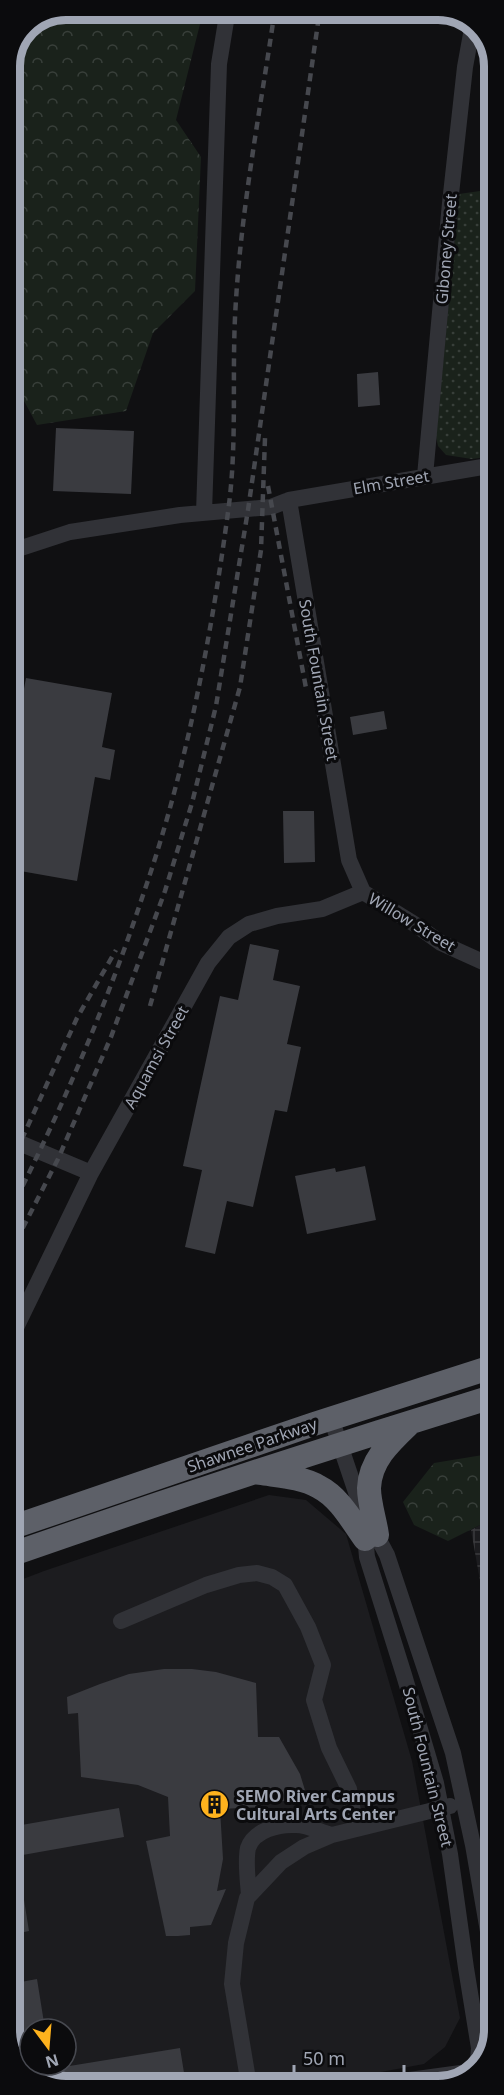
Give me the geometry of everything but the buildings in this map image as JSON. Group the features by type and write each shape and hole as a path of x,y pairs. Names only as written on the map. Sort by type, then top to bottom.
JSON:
{"highway":[{"name":"Shawnee Parkway","path":"19,1525 332,1418 484,1370"},
{"name":"Shawnee Parkway","path":"19,1553 339,1444 484,1399"},
{"path":"371,1537 369,1489 373,1469 386,1446 411,1422"},
{"path":"255,1472 294,1478 320,1487 371,1537"}],"street":[{"path":"204,513 219,64 226,20"},
{"name":"Giboney Street","path":"425,476 465,68 471,33"},
{"name":"Elm Street","path":"19,549 70,532 136,521 271,507 289,500 484,467"},
{"name":"South Fountain Street","path":"289,500 349,860 363,892"},
{"name":"Willow Street","path":"363,892 441,943 484,962"},
{"name":"Aquamsi Street","path":"19,1321 91,1173 208,963 229,937 249,924 277,916 322,909 363,892"},
{"path":"19,1143 91,1173"},
{"name":"South Fountain Street","path":"332,1418 371,1537 387,1555 435,1694 453,1753 484,1912"},
{"name":"South Fountain Street","path":"371,1537 367,1557 436,1784 450,1854 479,2051"},
{"path":"121,1621 206,1585 240,1575 257,1573 272,1577 285,1585 308,1627 323,1665 314,1700 329,1748 349,1789 356,1829"},
{"path":"249,1895 281,1862 304,1847 332,1835 464,1804"},
{"path":"247,2075 232,1983 236,1943 249,1895 248,1850 252,1841 260,1833 271,1828 297,1825 332,1835"},
{"path":"422,2076 462,2068"}],"shaded area":[{"path":"269,1495 306,1500 346,1534 412,1761 460,2018 445,2047 424,2064 361,2076 78,2075 78,2017 19,2017 19,1581"},
{"path":"484,1524 484,1603 471,1530"}],"green space":[{"path":"57,20 200,20 176,120 201,157 195,291 153,333 126,411 37,425 19,392 19,66 23,48 27,40 40,27"},
{"path":"484,190 484,457 472,459 446,455 438,446 436,437 459,194"},
{"path":"484,1455 484,1524 448,1541 414,1525 403,1502 434,1463"}],"railway":[{"path":"19,1193 48,1134 99,1016 129,936 172,802 195,706 228,512 233,459 235,327 239,264 247,191 273,20"},
{"path":"19,1235 58,1159 111,1037 165,891 192,803 216,706 248,510 318,20"},
{"path":"150,1006 240,687 261,550 265,438"},
{"path":"268,486 306,688"},
{"path":"19,1145 77,1018 116,950"}],"place":[{"name":"SEMO River Campus Cultural Arts Center","path":"215,1805"}]}
